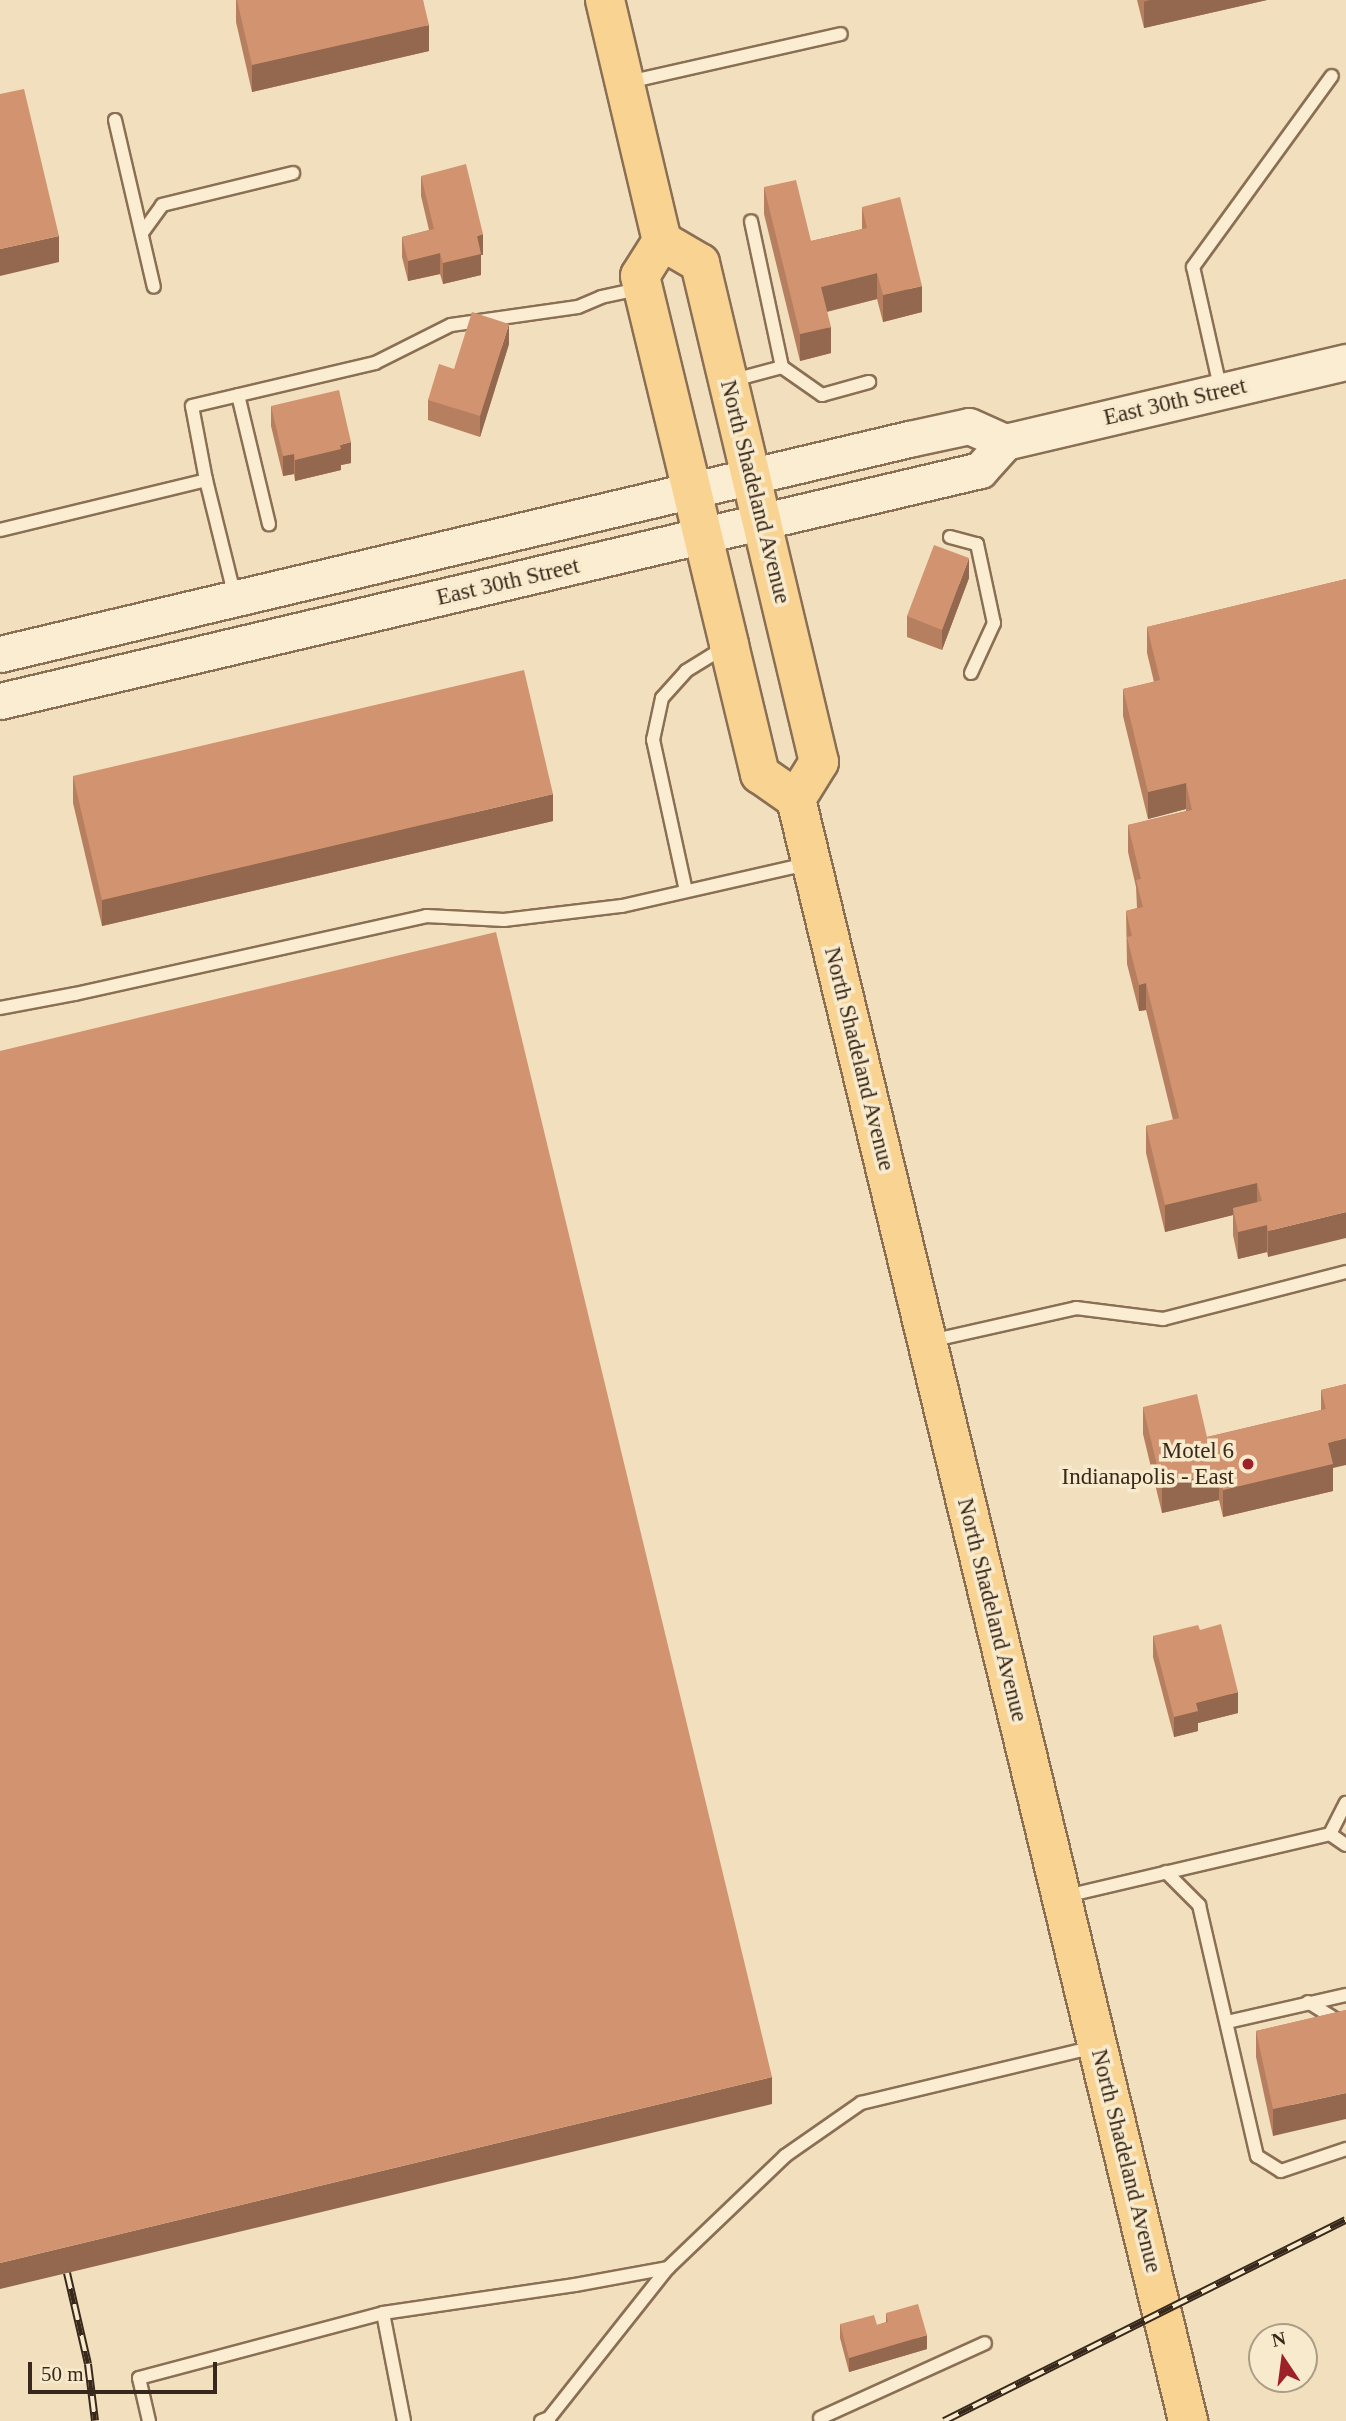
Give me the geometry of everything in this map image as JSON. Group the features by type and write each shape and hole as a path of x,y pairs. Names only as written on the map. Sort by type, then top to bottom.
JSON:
{"main road":[{"path":"605,0 662,241 640,276 643,289 760,774 796,799"},
{"name":"North Shadeland Avenue","path":"662,241 700,263 819,762 796,799 1188,2421"},
{"name":"East 30th Street","path":"0,701 980,470 1005,442 1346,362"},
{"name":"East 30th Street","path":"0,653 969,426 1005,442"}],"lane":[{"path":"624,83 841,34"},
{"path":"1221,391 1193,267 1332,76"},
{"path":"115,120 154,287"},
{"path":"142,233 162,205 293,173"},
{"path":"751,221 782,367 822,395 869,382"},
{"path":"235,598 206,480 192,406 375,363 451,325 578,307 601,296 643,289"},
{"path":"728,382 782,367"},
{"path":"238,395 269,524"},
{"path":"0,530 206,480"},
{"path":"950,537 978,544 994,623 971,673"},
{"path":"686,891 653,740 662,698 686,671 729,645"},
{"path":"0,1007 75,994 426,916 504,920 622,906 811,863"},
{"path":"927,1341 1076,1308 1163,1319 1346,1272"},
{"path":"1331,1833 1346,1803"},
{"path":"1062,1896 1331,1833"},
{"path":"1331,1833 1346,1845"},
{"path":"1166,1872 1199,1905 1257,2156 1281,2171 1346,2149"},
{"path":"1227,2022 1346,1995"},
{"path":"1308,2002 1338,2021 1346,2019"},
{"path":"541,2421 549,2418 668,2268 785,2156 860,2103 1098,2046"},
{"path":"149,2421 139,2378 383,2313 575,2285 668,2268"},
{"path":"383,2313 404,2421"},
{"path":"820,2417 985,2343"}],"building":[{"path":"237,0 423,0 429,25 252,65"},
{"path":"24,89 59,236 0,249 0,94"},
{"path":"466,164 483,234 477,236 481,254 443,263 440,253 408,261 402,237 434,229 421,176"},
{"path":"796,180 811,241 867,228 862,207 900,197 922,286 883,295 877,273 821,287 831,327 800,334 764,187"},
{"path":"472,312 509,324 480,416 428,400 439,364 454,369"},
{"path":"339,390 351,442 340,445 341,449 295,460 294,454 283,456 271,406"},
{"path":"934,545 969,558 942,630 907,616"},
{"path":"1346,579 1346,1212 1268,1231 1267,1225 1238,1232 1233,1208 1262,1201 1257,1183 1165,1205 1146,1126 1179,1118 1146,983 1139,985 1127,937 1132,936 1126,911 1143,907 1136,880 1141,879 1128,825 1192,810 1186,783 1148,792 1123,689 1160,680 1147,627"},
{"path":"524,670 553,794 102,900 73,776"},
{"path":"496,932 772,2077 0,2263 0,1051"},
{"path":"1346,1384 1346,1438 1328,1443 1333,1464 1223,1490 1219,1473 1162,1486 1143,1407 1197,1394 1207,1437 1326,1409 1321,1390"},
{"path":"1221,1624 1238,1692 1196,1703 1198,1711 1174,1717 1153,1636 1198,1625 1200,1630"},
{"path":"1346,2010 1346,2093 1273,2109 1256,2031"},
{"path":"918,2304 927,2335 849,2358 840,2324 874,2315 877,2325 888,2322 886,2313"}],"railway":[{"path":"944,2421 1346,2220"},
{"path":"67,2273 88,2364 95,2421"}],"place":[{"name":"Motel 6 Indianapolis - East","path":"1248,1464"}]}
